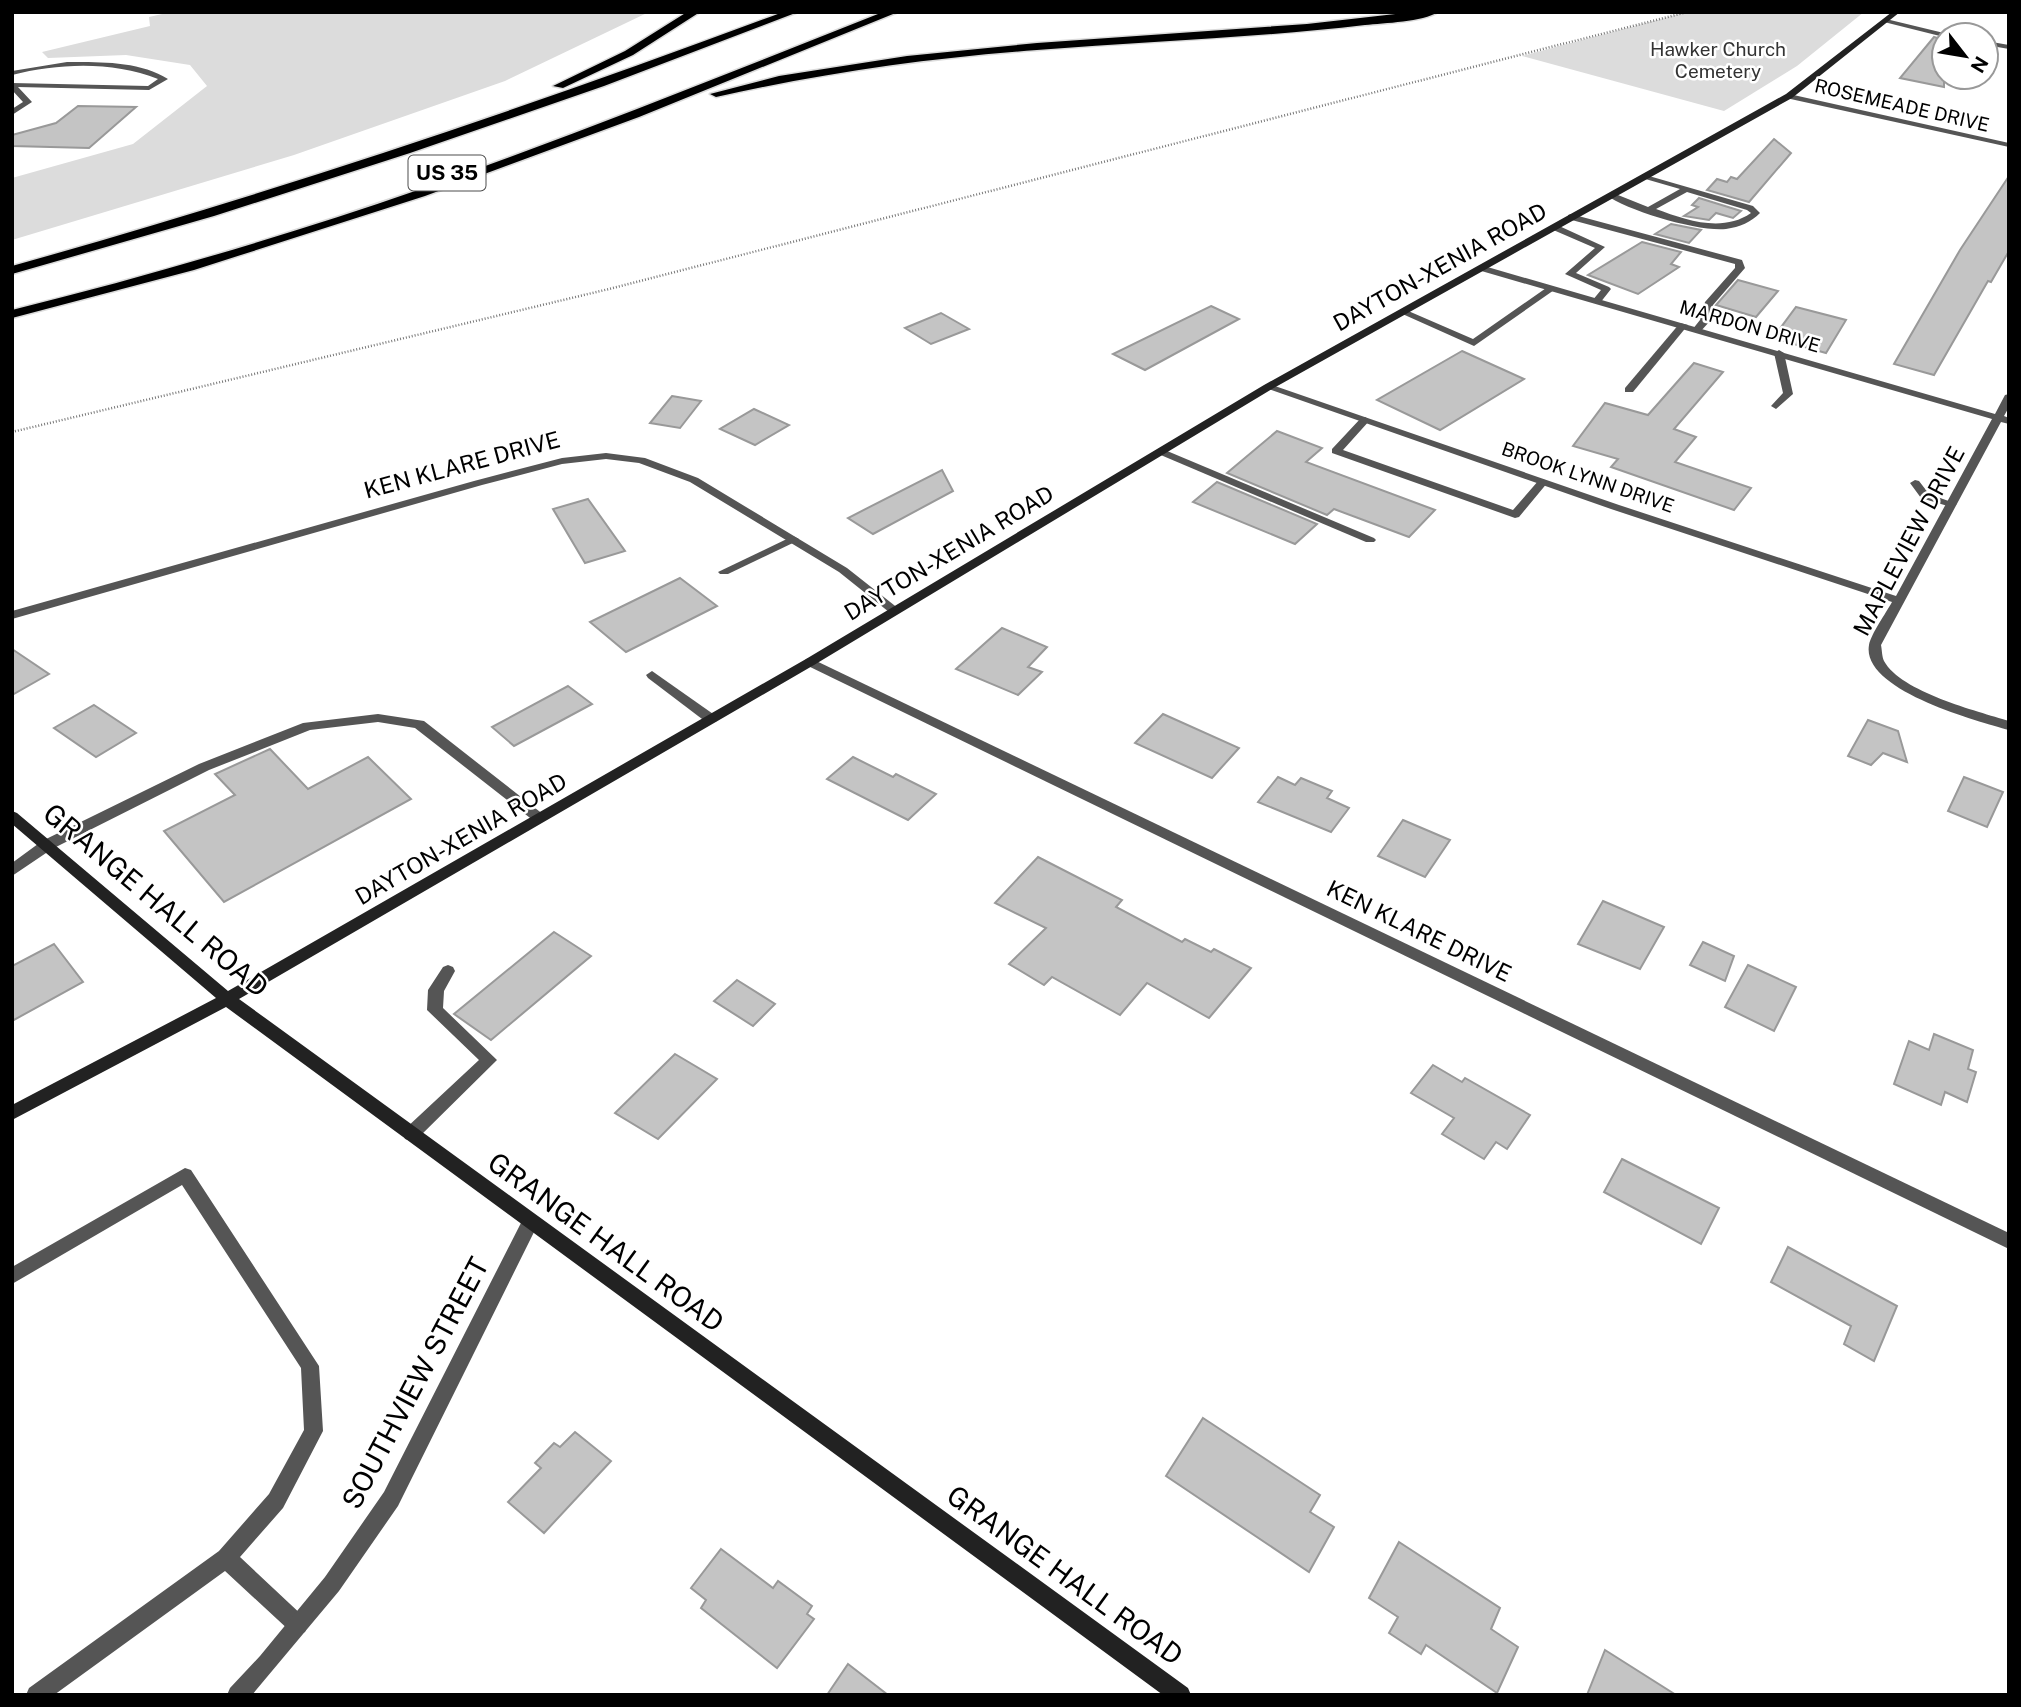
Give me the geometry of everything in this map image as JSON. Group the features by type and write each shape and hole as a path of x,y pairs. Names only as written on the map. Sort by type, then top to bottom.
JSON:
{"highway":[{"path":"12,263 247,194 482,116 603,66 659,36 695,12"},
{"name":"US 35","path":"12,270 174,225 382,160 578,92 793,12"},
{"name":"US 35","path":"12,312 297,223 513,151 874,12"},
{"path":"12,312 113,290 477,174 893,12"},
{"path":"622,118 783,78 876,62 1335,25 1433,12"}],"main road":[{"name":"DAYTON-XENIA ROAD","path":"12,1113 227,999 810,662 893,609 1268,387 1789,96 1897,12"},
{"name":"GRANGE HALL ROAD","path":"12,816 227,999 530,1222 830,1436 1181,1695"}],"street":[{"path":"1885,21 1930,31"},
{"path":"12,73 55,64 141,69 164,79 149,88 12,85"},
{"path":"12,85 28,102 12,113"},
{"name":"ROSEMEADE DRIVE","path":"1789,96 2009,145"},
{"path":"1611,195 1702,225 1723,228 1739,225 1756,213 1750,208 1645,176"},
{"path":"1650,209 1686,189"},
{"path":"1571,217 1739,262 1740,268 1708,304 1705,321 1698,330"},
{"path":"1554,227 1601,247 1570,274 1606,289 1597,301"},
{"name":"MARDON DRIVE","path":"1482,268 2003,419"},
{"path":"1403,312 1474,343 1552,288"},
{"path":"1629,390 1683,325"},
{"path":"1776,406 1788,394 1779,353"},
{"name":"BROOK LYNN DRIVE","path":"1268,387 1897,600"},
{"name":"MAPLEVIEW DRIVE","path":"2009,397 2003,419 1897,600 1875,645 1874,653 1877,662 1888,676 1916,692 2009,726"},
{"path":"1365,420 1336,451 1515,516 1543,482"},
{"path":"1160,451 1370,540"},
{"name":"KEN KLARE DRIVE","path":"12,615 478,483 579,458 619,456 668,469 715,491 843,570 893,609"},
{"path":"1915,483 1925,496 1951,504"},
{"path":"724,572 793,539"},
{"name":"KEN KLARE DRIVE","path":"810,662 2009,1241"},
{"path":"652,675 710,719"},
{"path":"12,871 47,845 204,767 308,726 378,718 419,724 539,818"},
{"path":"411,1134 489,1060 435,1010 436,990 448,971"},
{"path":"12,1276 185,1175 310,1366 314,1431 276,1501 226,1558 36,1695"},
{"name":"SOUTHVIEW STREET","path":"237,1695 332,1584 391,1499 530,1222"},
{"path":"226,1558 298,1625"}],"path":[{"path":"12,432 609,289 1687,12"}],"green space":[{"path":"171,12 649,12 505,81 294,155 12,240 12,178 133,144 207,86 190,65 126,55 48,58 42,52 150,26 149,17"},
{"name":"Hawker Church Cemetery","path":"1687,12 1864,12 1797,66 1724,111 1522,56"}],"building":[{"path":"1930,42 1930,84 1900,78"},
{"path":"78,106 136,107 89,148 12,146 12,135 56,123"},
{"path":"1774,139 1791,153 1749,202 1707,190 1717,179 1727,182 1731,177 1737,179"},
{"path":"2009,176 2009,251 1991,282 1988,281 1934,375 1894,364 1960,250"},
{"path":"1699,198 1741,211 1733,218 1716,213 1709,220 1684,216 1698,207 1692,205"},
{"path":"1671,224 1701,230 1689,243 1655,234"},
{"path":"1642,242 1681,252 1671,264 1679,267 1638,294 1588,275"},
{"path":"1738,280 1778,291 1756,317 1716,305"},
{"path":"1211,306 1239,319 1145,370 1113,354"},
{"path":"1796,307 1846,320 1826,353 1773,338"},
{"path":"941,313 969,329 931,344 905,328"},
{"path":"1462,351 1524,379 1440,430 1377,400"},
{"path":"1694,363 1723,372 1674,429 1696,437 1675,462 1751,488 1734,510 1611,467 1618,459 1573,446 1605,403 1648,415"},
{"path":"672,396 701,401 680,428 650,423"},
{"path":"754,409 789,425 755,445 720,429"},
{"path":"1277,431 1322,448 1306,462 1435,510 1409,537 1334,509 1327,515 1227,473"},
{"path":"942,470 953,491 873,534 848,518"},
{"path":"1217,482 1317,524 1295,544 1193,502"},
{"path":"588,499 625,551 585,563 553,509"},
{"path":"680,578 717,606 626,652 590,622"},
{"path":"1002,628 1047,647 1028,667 1042,672 1018,695 956,669"},
{"path":"12,649 49,674 12,695"},
{"path":"568,686 592,704 514,746 492,727"},
{"path":"94,705 136,733 96,757 54,728"},
{"path":"1163,714 1239,748 1212,778 1135,743"},
{"path":"1868,720 1898,731 1907,762 1883,753 1871,765 1848,756"},
{"path":"270,749 308,789 368,757 411,799 224,902 164,831 235,795 215,774"},
{"path":"853,757 936,794 908,820 827,779"},
{"path":"1278,777 1295,785 1301,778 1332,791 1327,798 1349,808 1331,832 1258,802"},
{"path":"1964,777 2003,792 1987,827 1948,811"},
{"path":"1403,820 1450,840 1425,877 1378,856"},
{"path":"1038,857 1122,900 1116,907 1182,942 1185,939 1211,952 1214,949 1251,968 1209,1018 1147,983 1120,1015 1052,977 1044,985 1009,964 1046,928 995,903"},
{"path":"1603,901 1664,927 1640,969 1578,944"},
{"path":"554,932 591,956 491,1040 454,1014"},
{"path":"1703,942 1734,956 1725,981 1690,965"},
{"path":"54,944 83,982 12,1021 12,966"},
{"path":"1748,965 1796,987 1774,1031 1725,1007"},
{"path":"737,980 775,1004 753,1026 714,1001"},
{"path":"1934,1034 1973,1050 1968,1069 1976,1072 1967,1102 1945,1092 1941,1105 1894,1084 1909,1041 1929,1050"},
{"path":"675,1054 717,1079 658,1139 615,1113"},
{"path":"1433,1065 1462,1082 1465,1078 1530,1115 1507,1149 1496,1142 1484,1159 1442,1134 1454,1118 1411,1093"},
{"path":"1622,1159 1719,1208 1701,1244 1604,1192"},
{"path":"1788,1247 1897,1306 1874,1361 1844,1344 1851,1326 1771,1282"},
{"path":"1203,1418 1320,1495 1310,1512 1334,1527 1309,1572 1166,1476"},
{"path":"575,1432 611,1461 544,1533 508,1502 541,1468 535,1463 554,1443 560,1447"},
{"path":"1399,1542 1500,1608 1491,1629 1518,1647 1497,1693 1426,1645 1421,1654 1389,1633 1398,1617 1369,1598"},
{"path":"721,1549 773,1588 778,1581 812,1606 807,1614 814,1619 777,1668 701,1608 706,1600 691,1588"},
{"path":"1605,1650 1676,1695 1587,1695"},
{"path":"848,1664 888,1695 827,1695"}]}
